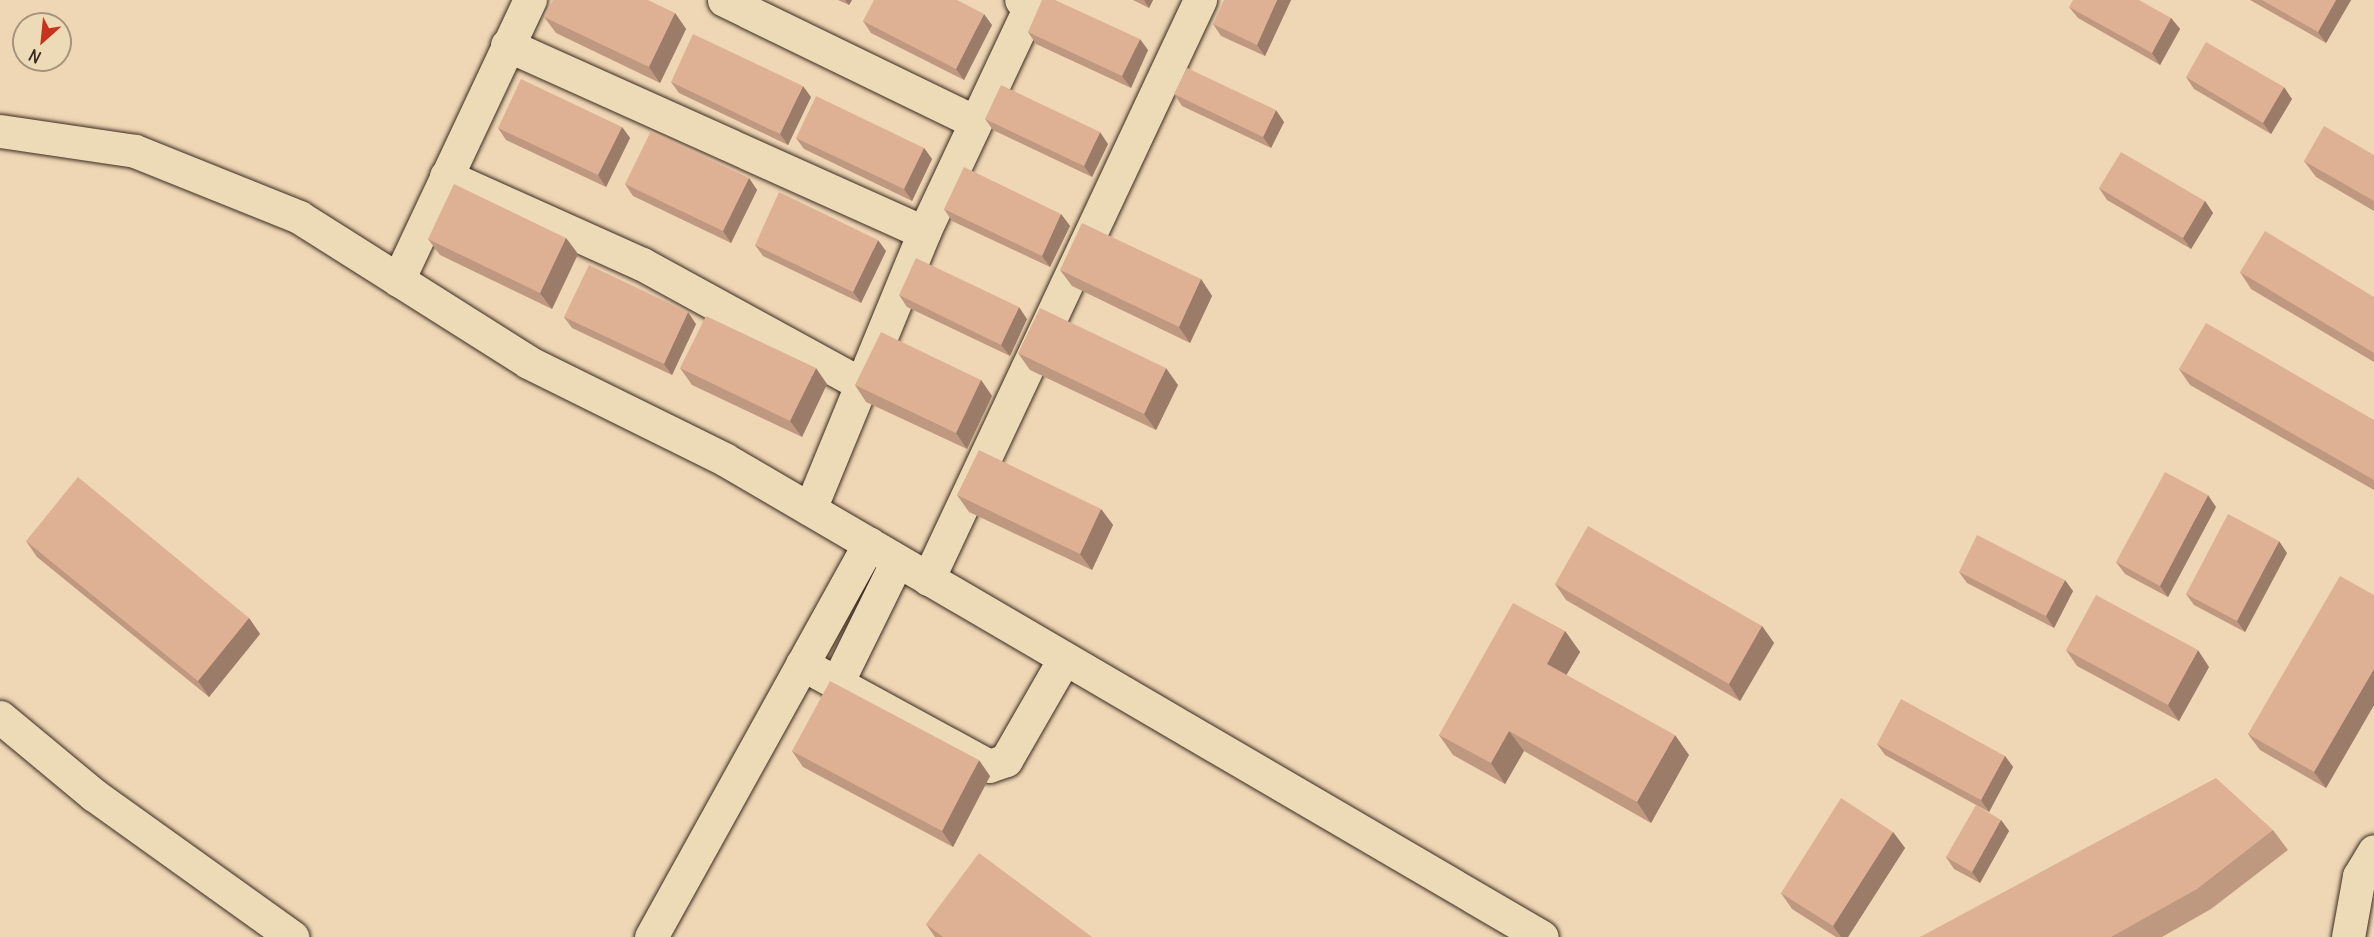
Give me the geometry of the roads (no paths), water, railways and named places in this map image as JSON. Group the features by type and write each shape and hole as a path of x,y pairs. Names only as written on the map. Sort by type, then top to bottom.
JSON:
{"street":[{"path":"398,280 530,0"},
{"path":"724,0 975,122"},
{"path":"810,509 924,232 1031,4 1021,0"},
{"path":"928,579 1200,0"},
{"path":"507,45 924,232"},
{"path":"0,130 135,151 299,217 528,362 724,459 1542,937"},
{"path":"446,176 642,264 861,384"},
{"path":"651,937 869,543"},
{"path":"837,683 897,561"},
{"path":"802,664 989,766 1006,760 1064,658"},
{"path":"0,717 94,795 292,937"},
{"path":"2348,937 2359,876 2374,851"}]}
